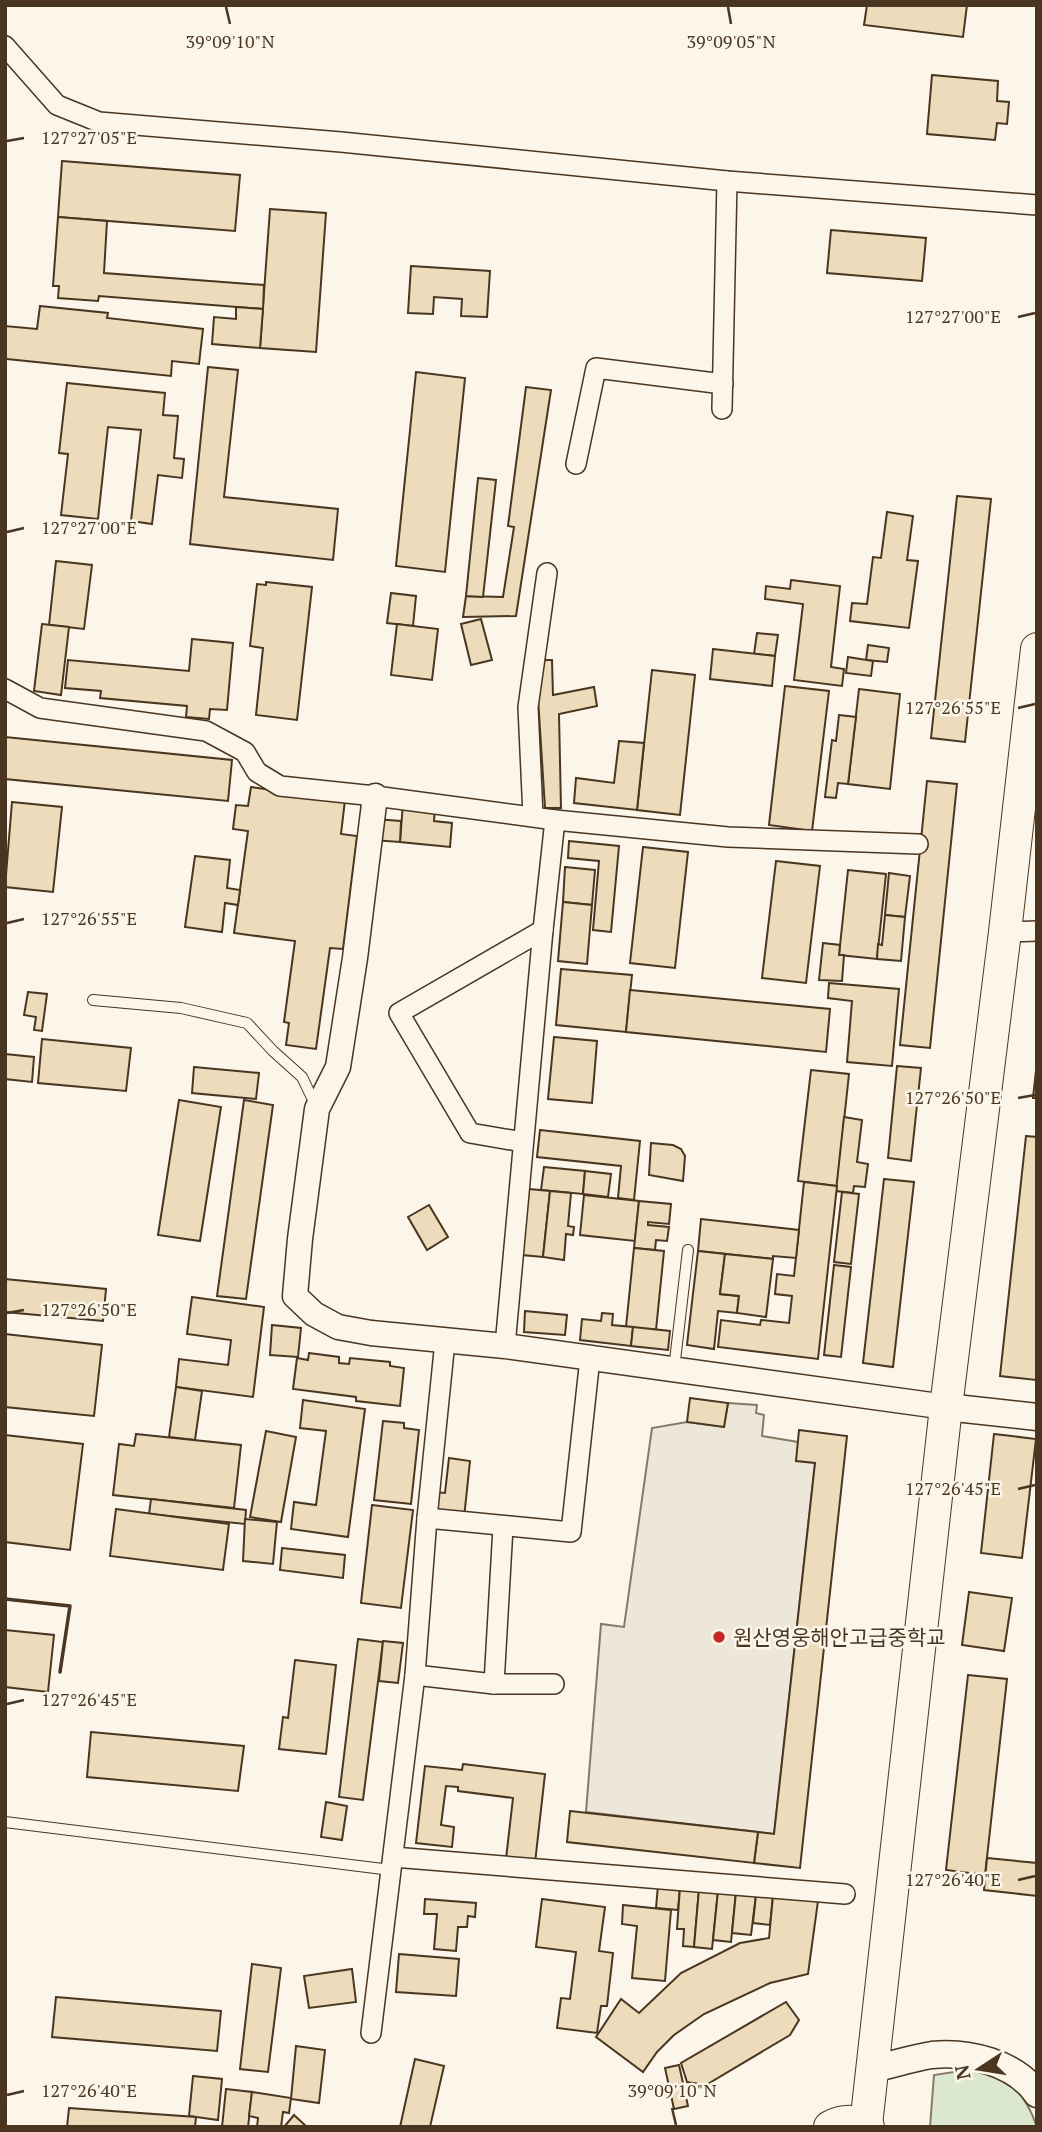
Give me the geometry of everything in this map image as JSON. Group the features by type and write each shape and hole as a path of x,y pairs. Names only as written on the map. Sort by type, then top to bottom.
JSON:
{"highway":[{"path":"830,2127 846,2121 867,2126 946,1407 1037,649"}],"main road":[{"path":"946,1407 1037,1417"},
{"path":"872,2069 932,2055 967,2056 1003,2067 1031,2086 1037,2094"}],"street":[{"path":"5,46 57,105 99,122 341,142 727,181 1037,205"},
{"path":"722,409 727,181"},
{"path":"576,464 596,368 723,384"},
{"path":"533,817 528,707 547,573"},
{"path":"5,689 40,708 205,731 245,752 257,772 281,786 555,820 728,837 918,844"},
{"path":"375,796 338,1067 317,1110 295,1296 314,1314 338,1327 505,1346 946,1407"},
{"path":"505,1346 555,820"},
{"path":"523,1142 470,1133 399,1013 543,930"},
{"path":"1005,932 1037,931"},
{"path":"371,2033 415,1675 445,1341"},
{"path":"427,1518 571,1532 590,1358"},
{"path":"494,1684 503,1527"},
{"path":"415,1675 494,1684 554,1684"},
{"path":"392,1863 845,1894"}],"lane":[{"path":"93,1000 181,1007 247,1023 302,1077 317,1110"},
{"path":"674,1370 688,1250"},
{"path":"5,1822 392,1863"}],"green space":[{"path":"980,2068 1016,2090 1027,2105 1037,2127 930,2127 934,2075"}],"shaded area":[{"name":"원산영웅해안고급중학교","path":"728,1403 757,1405 756,1413 764,1415 762,1436 798,1442 815,1463 774,1834 586,1812 601,1624 624,1627 652,1428 687,1422 724,1427"}],"building":[{"path":"867,5 967,5 963,37 864,25"},
{"path":"932,75 998,81 997,101 1009,102 1007,124 997,123 995,140 927,134"},
{"path":"62,161 240,175 235,231 58,217"},
{"path":"270,209 326,213 316,352 260,348"},
{"path":"58,217 107,221 104,273 264,285 263,309 99,296 98,301 58,298 59,286 53,286"},
{"path":"831,230 926,238 922,281 827,273"},
{"path":"411,266 490,271 487,317 461,316 462,299 434,297 433,314 408,313"},
{"path":"40,306 108,313 107,318 203,329 199,364 172,361 171,376 7,359 5,326 37,329"},
{"path":"236,307 263,309 260,348 212,344 214,317 236,319"},
{"path":"208,367 238,370 224,497 338,509 333,560 190,544"},
{"path":"416,372 465,378 445,572 396,566"},
{"path":"67,383 165,393 163,415 178,416 174,458 184,459 182,478 158,475 152,524 131,521 141,430 108,427 98,519 61,515 68,454 59,453"},
{"path":"526,387 551,390 516,616 463,617 466,596 503,597 514,527 508,526"},
{"path":"478,478 496,480 483,597 466,596"},
{"path":"957,496 991,499 965,742 931,738"},
{"path":"887,512 913,516 907,560 918,561 909,628 850,621 852,603 867,604 873,557 881,558"},
{"path":"56,561 92,565 84,629 49,625"},
{"path":"791,580 840,586 831,667 844,669 842,686 794,680 803,604 765,599 766,586 790,589"},
{"path":"266,582 312,587 297,720 256,715 263,648 250,646 257,584 266,585"},
{"path":"391,593 416,596 413,626 387,623"},
{"path":"481,619 492,660 471,665 461,624"},
{"path":"42,624 69,627 61,695 34,691"},
{"path":"397,624 438,629 432,680 391,675"},
{"path":"757,633 778,635 775,656 754,654"},
{"path":"192,639 233,643 227,710 210,709 209,719 186,717 187,706 100,698 101,691 65,688 68,660 189,671"},
{"path":"868,645 889,648 887,662 866,660"},
{"path":"713,649 775,656 772,686 710,679"},
{"path":"848,657 873,661 871,676 846,673"},
{"path":"538,660 552,660 553,695 594,687 597,706 559,714 561,808 545,808"},
{"path":"652,670 695,675 680,815 637,810"},
{"path":"785,686 829,691 812,831 769,825"},
{"path":"859,689 900,694 890,789 848,784"},
{"path":"839,715 856,717 848,784 838,783 836,798 825,797 832,740 836,741"},
{"path":"5,737 232,760 228,801 5,779"},
{"path":"619,741 644,743 637,810 574,803 576,778 614,783"},
{"path":"927,781 957,784 930,1048 900,1045"},
{"path":"251,787 345,800 341,834 357,836 343,949 330,948 316,1049 286,1045 289,1023 284,1022 295,941 234,933 248,831 233,829 236,805 248,806"},
{"path":"12,802 62,807 53,892 5,887"},
{"path":"403,803 435,806 434,821 452,823 450,847 400,842"},
{"path":"374,819 401,821 400,842 372,840"},
{"path":"569,841 619,846 611,932 593,930 599,861 568,858"},
{"path":"643,847 688,852 675,968 630,963"},
{"path":"195,856 230,860 227,888 240,890 238,905 225,903 222,932 185,927"},
{"path":"776,861 820,866 806,983 762,978"},
{"path":"565,867 595,870 592,905 563,902"},
{"path":"848,870 886,874 877,959 839,955"},
{"path":"889,873 910,876 905,917 885,915"},
{"path":"563,902 592,905 587,964 558,961"},
{"path":"885,915 905,917 901,961 877,959 878,944 882,945"},
{"path":"823,943 840,945 839,955 844,955 842,981 819,980"},
{"path":"561,969 632,975 626,1032 556,1025"},
{"path":"829,983 899,989 892,1066 847,1062 852,1001 828,998"},
{"path":"630,990 830,1009 826,1052 626,1032"},
{"path":"28,992 47,994 42,1031 34,1030 36,1017 24,1015"},
{"path":"554,1037 597,1041 592,1103 548,1099"},
{"path":"42,1039 131,1048 126,1091 38,1083"},
{"path":"5,1054 34,1057 32,1082 5,1079"},
{"path":"1037,1061 1037,1098 1033,1098"},
{"path":"897,1066 921,1068 911,1161 888,1158"},
{"path":"194,1067 259,1073 256,1099 192,1093"},
{"path":"811,1070 849,1074 837,1186 798,1181"},
{"path":"179,1100 221,1107 200,1241 158,1235"},
{"path":"244,1100 273,1105 246,1299 217,1296"},
{"path":"844,1117 862,1120 857,1162 868,1164 865,1187 854,1186 853,1193 836,1191"},
{"path":"540,1130 640,1141 634,1200 618,1198 621,1166 537,1157"},
{"path":"1026,1136 1037,1137 1036,1380 1000,1376"},
{"path":"651,1143 673,1145 681,1149 685,1156 683,1181 649,1175"},
{"path":"544,1167 585,1171 583,1194 541,1190"},
{"path":"585,1171 611,1174 608,1197 583,1194"},
{"path":"884,1179 914,1182 893,1367 863,1363"},
{"path":"804,1182 837,1186 818,1359 718,1347 721,1320 760,1325 761,1320 789,1323 792,1296 775,1294 777,1274 794,1276"},
{"path":"529,1189 550,1191 543,1257 522,1255"},
{"path":"550,1191 571,1193 568,1226 574,1227 573,1235 566,1234 564,1260 543,1257"},
{"path":"842,1192 859,1194 851,1264 834,1262"},
{"path":"584,1195 639,1201 635,1241 580,1235"},
{"path":"639,1201 671,1204 669,1224 648,1222 648,1225 669,1227 667,1241 656,1240 655,1250 634,1248"},
{"path":"429,1205 448,1237 427,1250 408,1217"},
{"path":"701,1219 799,1230 796,1258 773,1256 773,1259 698,1251"},
{"path":"634,1248 664,1251 656,1330 626,1327"},
{"path":"698,1251 725,1254 720,1294 739,1296 737,1313 718,1311 714,1349 687,1345"},
{"path":"725,1254 773,1259 766,1317 737,1313 739,1296 720,1294"},
{"path":"834,1265 851,1267 841,1357 824,1355"},
{"path":"5,1279 106,1289 103,1321 5,1312"},
{"path":"192,1297 264,1307 253,1397 176,1387 179,1359 228,1365 231,1340 187,1334"},
{"path":"525,1311 567,1315 565,1335 524,1332"},
{"path":"602,1313 613,1314 612,1325 633,1327 631,1346 580,1340 582,1319 601,1321"},
{"path":"272,1325 301,1328 298,1357 270,1355"},
{"path":"633,1327 670,1331 668,1350 631,1346"},
{"path":"5,1334 102,1345 94,1416 5,1407"},
{"path":"309,1353 339,1357 339,1363 349,1364 350,1358 390,1362 390,1366 404,1368 400,1406 293,1389 297,1358 308,1360"},
{"path":"176,1387 202,1391 195,1440 169,1437"},
{"path":"690,1398 728,1403 724,1427 687,1422"},
{"path":"303,1400 365,1409 348,1537 291,1529 294,1502 316,1505 326,1431 300,1428"},
{"path":"383,1421 404,1423 404,1428 419,1430 411,1504 374,1500"},
{"path":"799,1430 847,1436 800,1868 754,1863 758,1832 774,1834 815,1463 796,1461"},
{"path":"266,1431 296,1437 281,1522 250,1517"},
{"path":"136,1434 241,1445 234,1508 113,1495 119,1444 134,1446"},
{"path":"994,1434 1036,1439 1022,1558 981,1553"},
{"path":"5,1435 83,1444 70,1550 5,1542"},
{"path":"449,1458 470,1461 464,1518 433,1515 436,1492 445,1493"},
{"path":"151,1499 246,1510 245,1524 149,1514"},
{"path":"372,1505 413,1510 401,1608 361,1603"},
{"path":"116,1509 229,1524 223,1570 110,1556"},
{"path":"245,1519 277,1522 273,1564 243,1561"},
{"path":"282,1548 345,1555 343,1578 280,1570"},
{"path":"969,1592 1012,1598 1004,1651 962,1645"},
{"path":"5,1630 54,1635 48,1692 5,1687"},
{"path":"358,1639 383,1642 363,1800 339,1797"},
{"path":"383,1641 403,1643 398,1683 379,1681"},
{"path":"295,1660 336,1665 326,1754 279,1749 283,1717 288,1718"},
{"path":"968,1675 1007,1679 985,1875 946,1870"},
{"path":"91,1732 244,1746 238,1791 87,1777"},
{"path":"463,1764 545,1774 535,1863 506,1859 513,1798 458,1791 458,1787 446,1786 441,1825 454,1827 452,1847 416,1843 425,1766 462,1770"},
{"path":"326,1802 347,1806 342,1840 321,1837"},
{"path":"570,1811 758,1832 754,1863 567,1842"},
{"path":"987,1858 1037,1863 1037,1896 984,1890"},
{"path":"658,1885 680,1887 678,1910 656,1908"},
{"path":"680,1887 699,1889 694,1947 683,1946 684,1929 677,1929"},
{"path":"699,1889 718,1891 712,1949 694,1947"},
{"path":"718,1891 736,1892 731,1942 713,1940"},
{"path":"736,1892 756,1895 751,1935 732,1933"},
{"path":"756,1895 773,1896 770,1925 753,1923"},
{"path":"773,1896 818,1901 808,1974 770,1983 704,2014 674,2035 657,2052 643,2072 596,2037 621,1999 639,2013 681,1973 740,1943 769,1938"},
{"path":"425,1899 476,1903 475,1917 468,1916 467,1927 458,1927 456,1951 434,1949 437,1914 424,1914"},
{"path":"542,1899 605,1907 599,1951 613,1953 607,2006 601,2006 597,2033 557,2028 561,1998 570,1999 576,1952 536,1947"},
{"path":"623,1905 671,1910 665,1981 632,1978 637,1926 622,1924"},
{"path":"399,1954 459,1959 456,1996 396,1992"},
{"path":"252,1964 281,1968 268,2072 240,2069"},
{"path":"352,1969 356,2002 309,2008 304,1976"},
{"path":"56,1997 221,2011 217,2051 52,2037"},
{"path":"786,2002 799,2020 790,2035 706,2085 687,2082 681,2063"},
{"path":"296,2046 325,2050 319,2103 291,2099"},
{"path":"415,2059 444,2066 430,2127 400,2127"},
{"path":"679,2065 688,2106 674,2109 665,2068"},
{"path":"193,2076 222,2079 218,2120 189,2116"},
{"path":"226,2089 252,2092 248,2127 222,2127"},
{"path":"252,2092 291,2098 289,2113 283,2112 281,2127 257,2127 258,2118 249,2116"},
{"path":"69,2108 196,2117 195,2127 67,2127"},
{"path":"294,2115 307,2127 284,2127"}],"wall":[{"path":"5,1599 70,1606 60,1672"}],"place":[{"name":"원산영웅해안고급중학교","path":"719,1637"}]}
